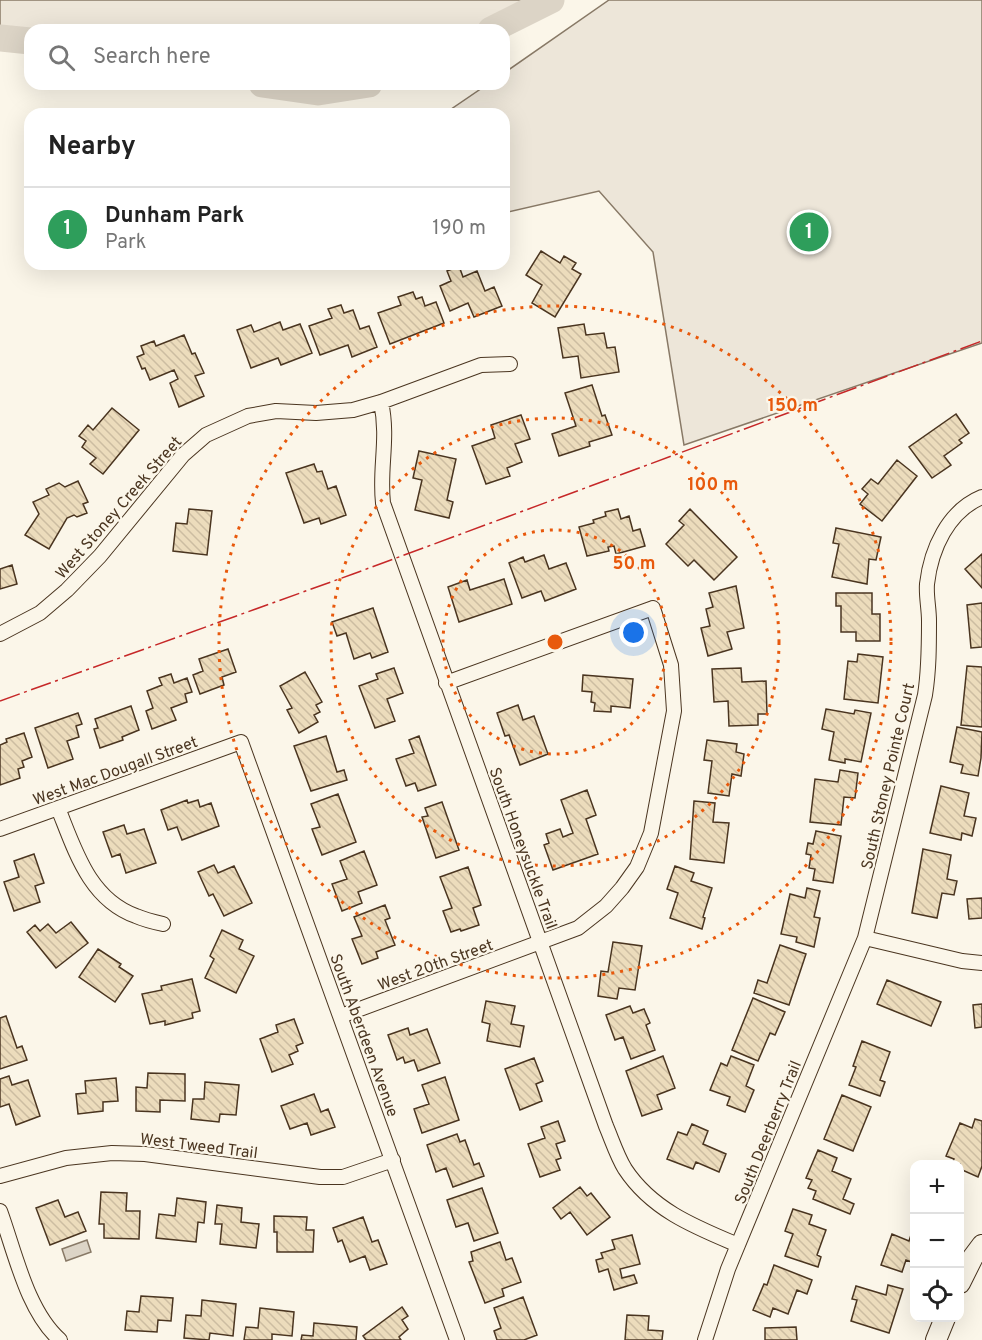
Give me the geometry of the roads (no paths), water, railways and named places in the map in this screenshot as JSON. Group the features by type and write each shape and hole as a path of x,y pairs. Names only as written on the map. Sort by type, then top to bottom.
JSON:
{"street":[{"name":"West Stoney Creek Street","path":"0,634 40,614 67,590 100,556 183,455 206,435 248,416 276,411 316,413 353,410 481,365 510,364"},
{"name":"South Honeysuckle Trail","path":"381,402 386,439 380,482 383,503 606,1126 625,1169 656,1203 687,1224 738,1245"},
{"name":"South Stoney Pointe Court","path":"865,938 925,695 929,669 927,585 934,549 943,533 960,512 982,497"},
{"name":"West 20th Street","path":"341,1016 578,928 606,906 622,888 637,867 651,833 674,711 671,665 653,608 446,683"},
{"name":"West Mac Dougall Street","path":"0,829 242,742"},
{"name":"South Aberdeen Avenue","path":"242,742 457,1340"},
{"path":"58,808 81,864 100,892 128,913 163,924"},
{"path":"865,938 962,961 982,963"},
{"name":"South Deerberry Trail","path":"705,1340 728,1269 865,938"},
{"name":"West Tweed Trail","path":"0,1176 66,1158 112,1153 145,1154 343,1178 393,1160"},
{"path":"0,1211 35,1309 45,1325 60,1340"},
{"path":"964,1275 982,1245"},
{"path":"936,1340 943,1322"}],"waterway":[{"path":"503,24 551,0"},
{"path":"0,38 24,40"},
{"path":"304,90 318,92 331,90"}],"place":[{"name":"Dunham Park","path":"809,232"}]}
